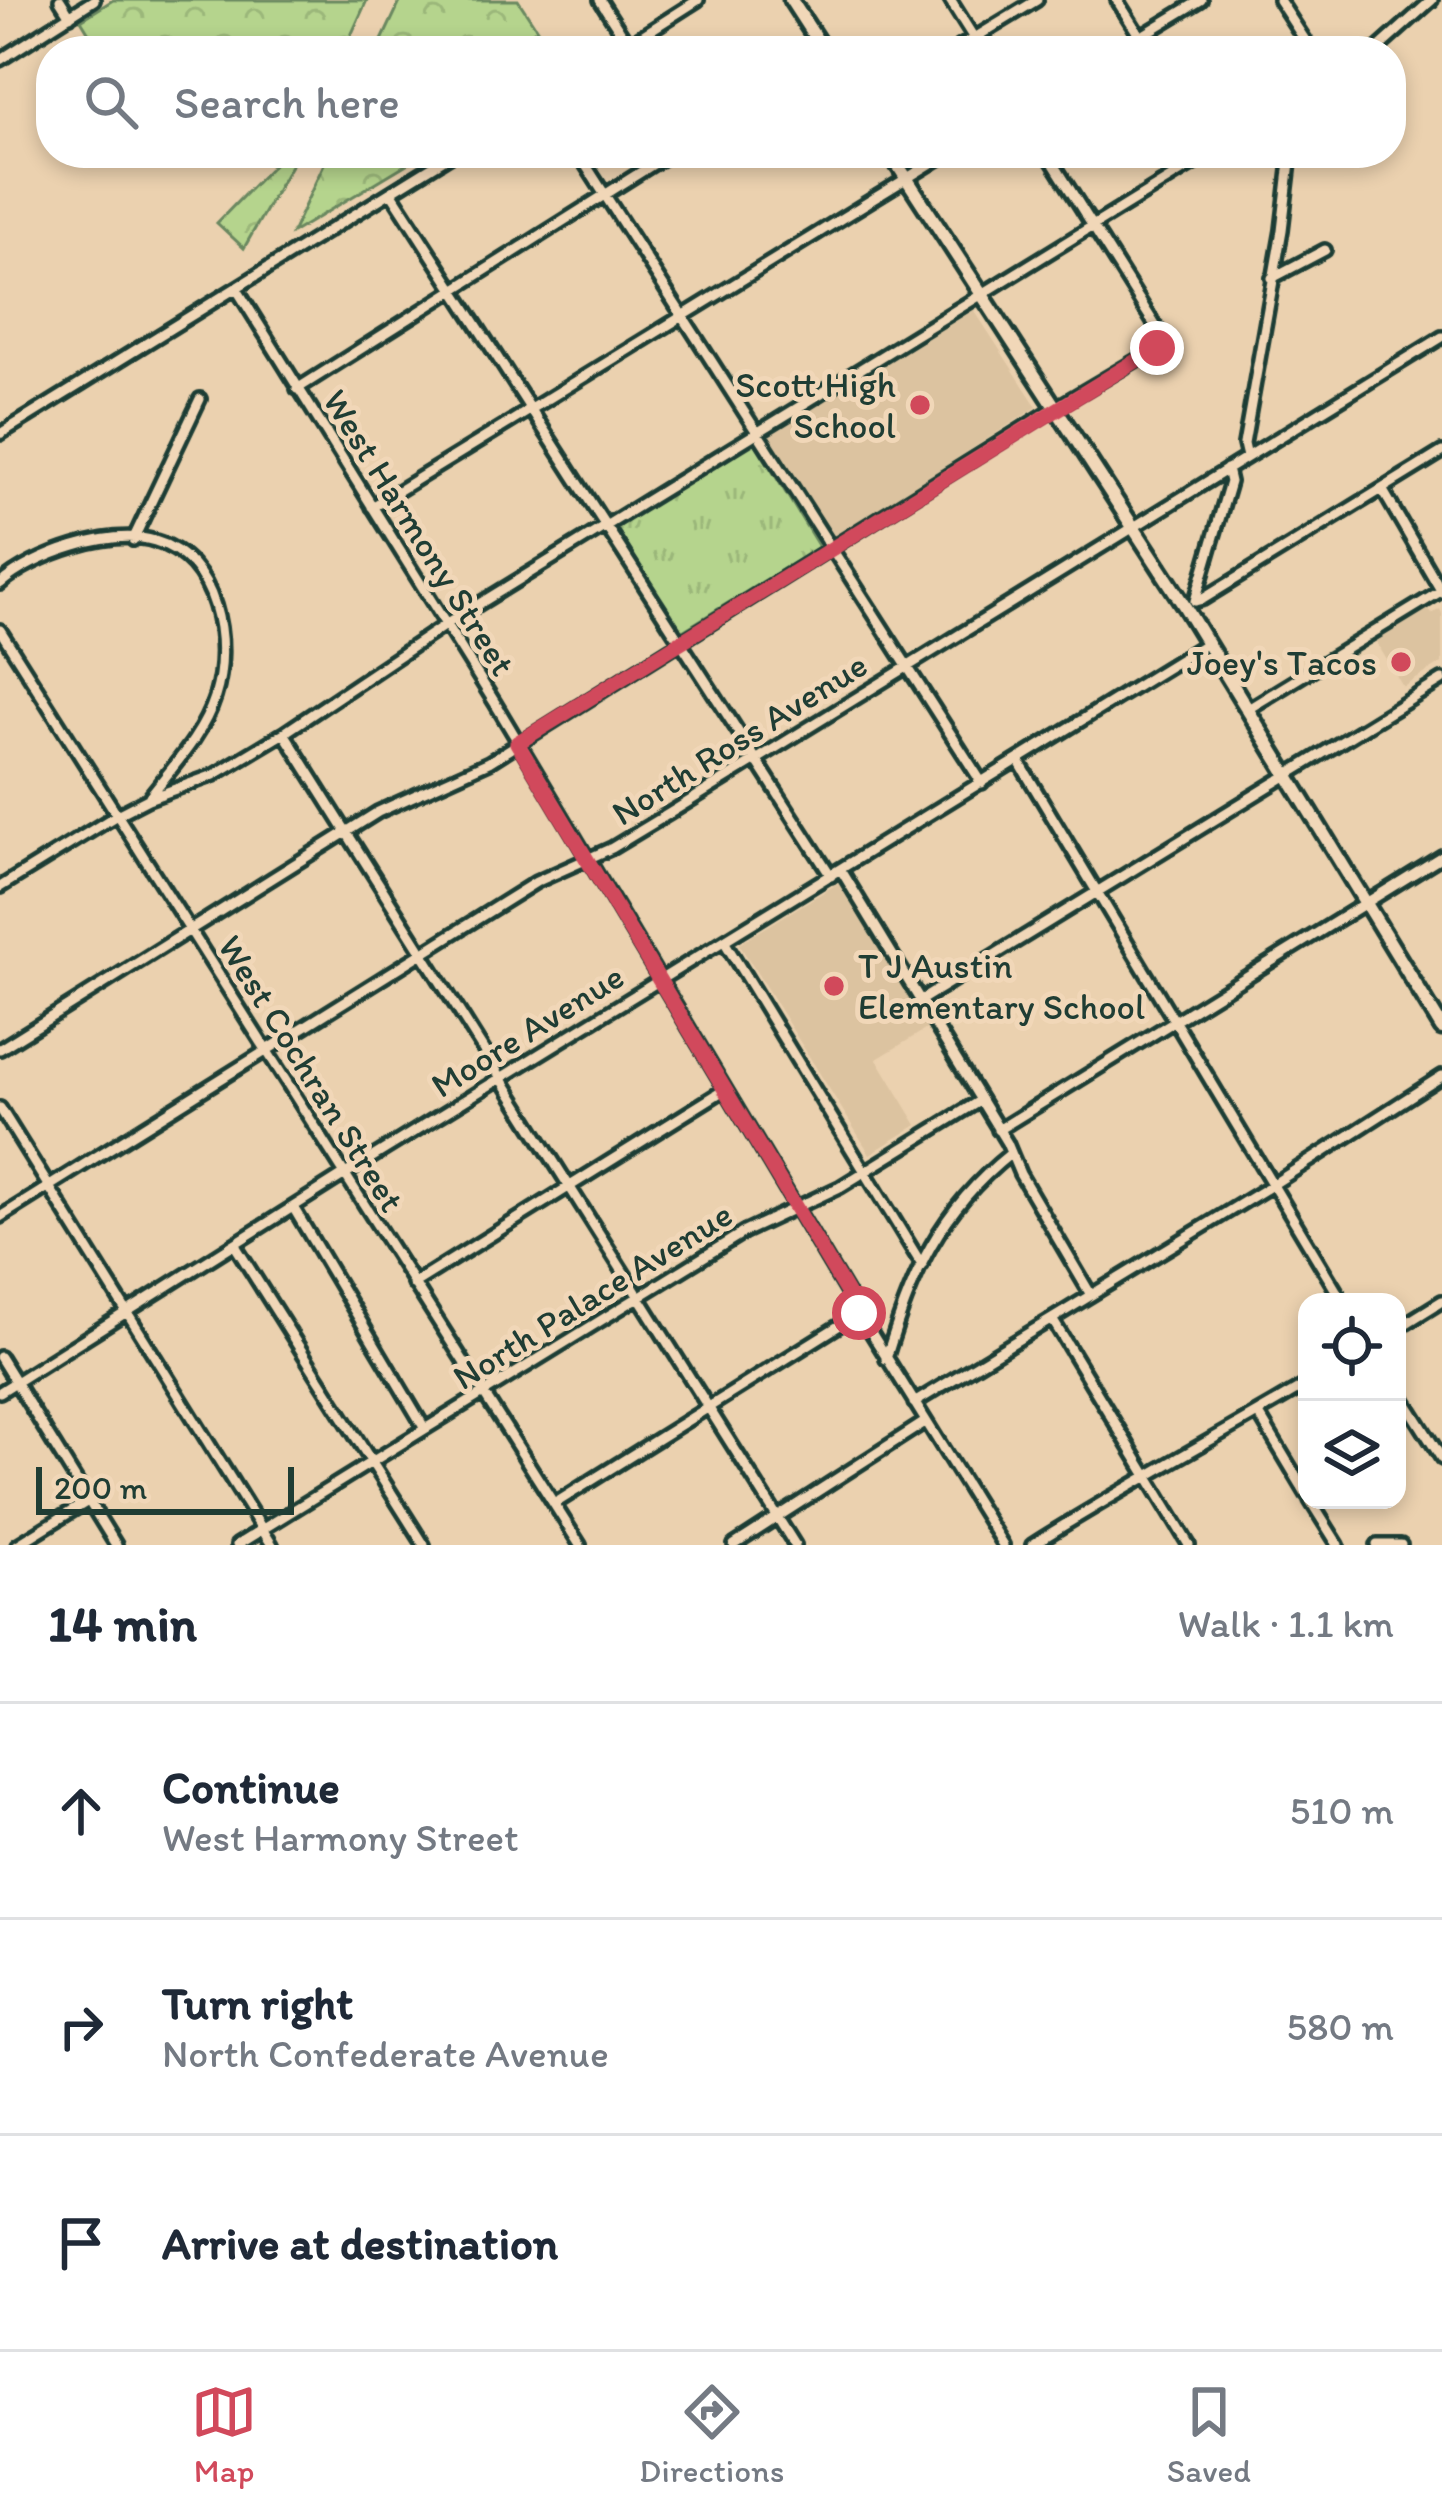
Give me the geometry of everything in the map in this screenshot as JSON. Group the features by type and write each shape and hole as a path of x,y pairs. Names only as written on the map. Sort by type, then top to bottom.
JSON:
{"main road":[{"path":"791,0 814,36"},
{"path":"900,168 1055,408 1190,604 1208,643 1442,1028"}],"street":[{"path":"60,0 70,16"},
{"path":"38,36 94,0"},
{"path":"600,0 617,36"},
{"path":"642,36 698,0"},
{"path":"950,0 972,36"},
{"path":"979,36 1037,0"},
{"path":"1117,0 1139,36"},
{"path":"1142,36 1201,0"},
{"path":"1279,0 1302,36"},
{"path":"1392,36 1432,0"},
{"path":"0,60 36,37"},
{"path":"0,434 430,168"},
{"path":"588,168 982,784"},
{"path":"297,388 646,168"},
{"path":"372,507 923,168"},
{"path":"0,1049 377,812 457,780 1160,344 1158,330 1056,168"},
{"path":"0,866 5,884 117,815 214,775 445,625 1187,168"},
{"path":"1246,457 1244,444 1290,168"},
{"path":"391,192 755,759 921,1000 1091,1295"},
{"path":"1272,278 1324,250"},
{"name":"West Harmony Street","path":"236,288 1003,1545"},
{"name":"North Ross Avenue","path":"0,1217 536,882 588,859 755,759 1442,337"},
{"path":"133,540 200,399"},
{"path":"1190,604 1442,452"},
{"path":"1190,604 1230,482 1227,469"},
{"path":"1248,709 1442,591 1382,489"},
{"path":"0,584 37,558 64,549 133,540 154,541 185,560 208,589 221,630 220,675 207,717 148,799"},
{"name":"West Cochran Street","path":"0,630 580,1545"},
{"name":"Moore Avenue","path":"0,1392 1208,643"},
{"path":"921,1000 1442,680"},
{"path":"284,733 796,1545"},
{"path":"1018,760 1338,1293"},
{"path":"998,1130 1442,856"},
{"path":"724,941 922,1265"},
{"path":"914,1403 1442,1076"},
{"path":"413,1284 724,1090"},
{"name":"North Palace Avenue","path":"237,1545 744,1232 865,1173 980,1100"},
{"path":"0,1108 272,1545"},
{"path":"886,1358 922,1265 949,1213 982,1176 1010,1154"},
{"path":"293,1207 425,1429"},
{"path":"234,1244 424,1545"},
{"path":"1406,1323 1442,1301"},
{"path":"554,1504 859,1313"},
{"path":"1052,1319 1189,1545"},
{"path":"0,1358 116,1545"},
{"path":"1032,1545 1298,1389"},
{"path":"1405,1401 1442,1460"},
{"path":"1258,1413 1298,1479"},
{"path":"734,1545 926,1422"},
{"path":"17,1545 88,1501"},
{"path":"1316,1509 1339,1545"},
{"path":"1377,1545 1400,1545"}],"shaded area":[{"path":"974,310 1037,407 819,547 754,441"},
{"path":"1428,608 1432,614 1440,609 1442,614 1442,663 1403,687 1375,640"},
{"name":"T J Austin Elementary School","path":"838,883 928,1028 877,1059 917,1125 870,1154 739,944"}],"green space":[{"path":"113,0 367,0 351,36 91,36 81,20"},
{"path":"401,0 518,0 537,29 527,36 384,36"},
{"path":"270,168 289,168 244,248 217,223"},
{"path":"322,168 400,168 292,233"},
{"path":"754,441 819,547 681,632 616,527"}],"place":[{"name":"Scott High School","path":"920,405"},
{"name":"Joey's Tacos","path":"1401,662"},
{"name":"T J Austin Elementary School","path":"834,986"}],"route":[{"path":"859,1313 517,743 1157,348"}]}
